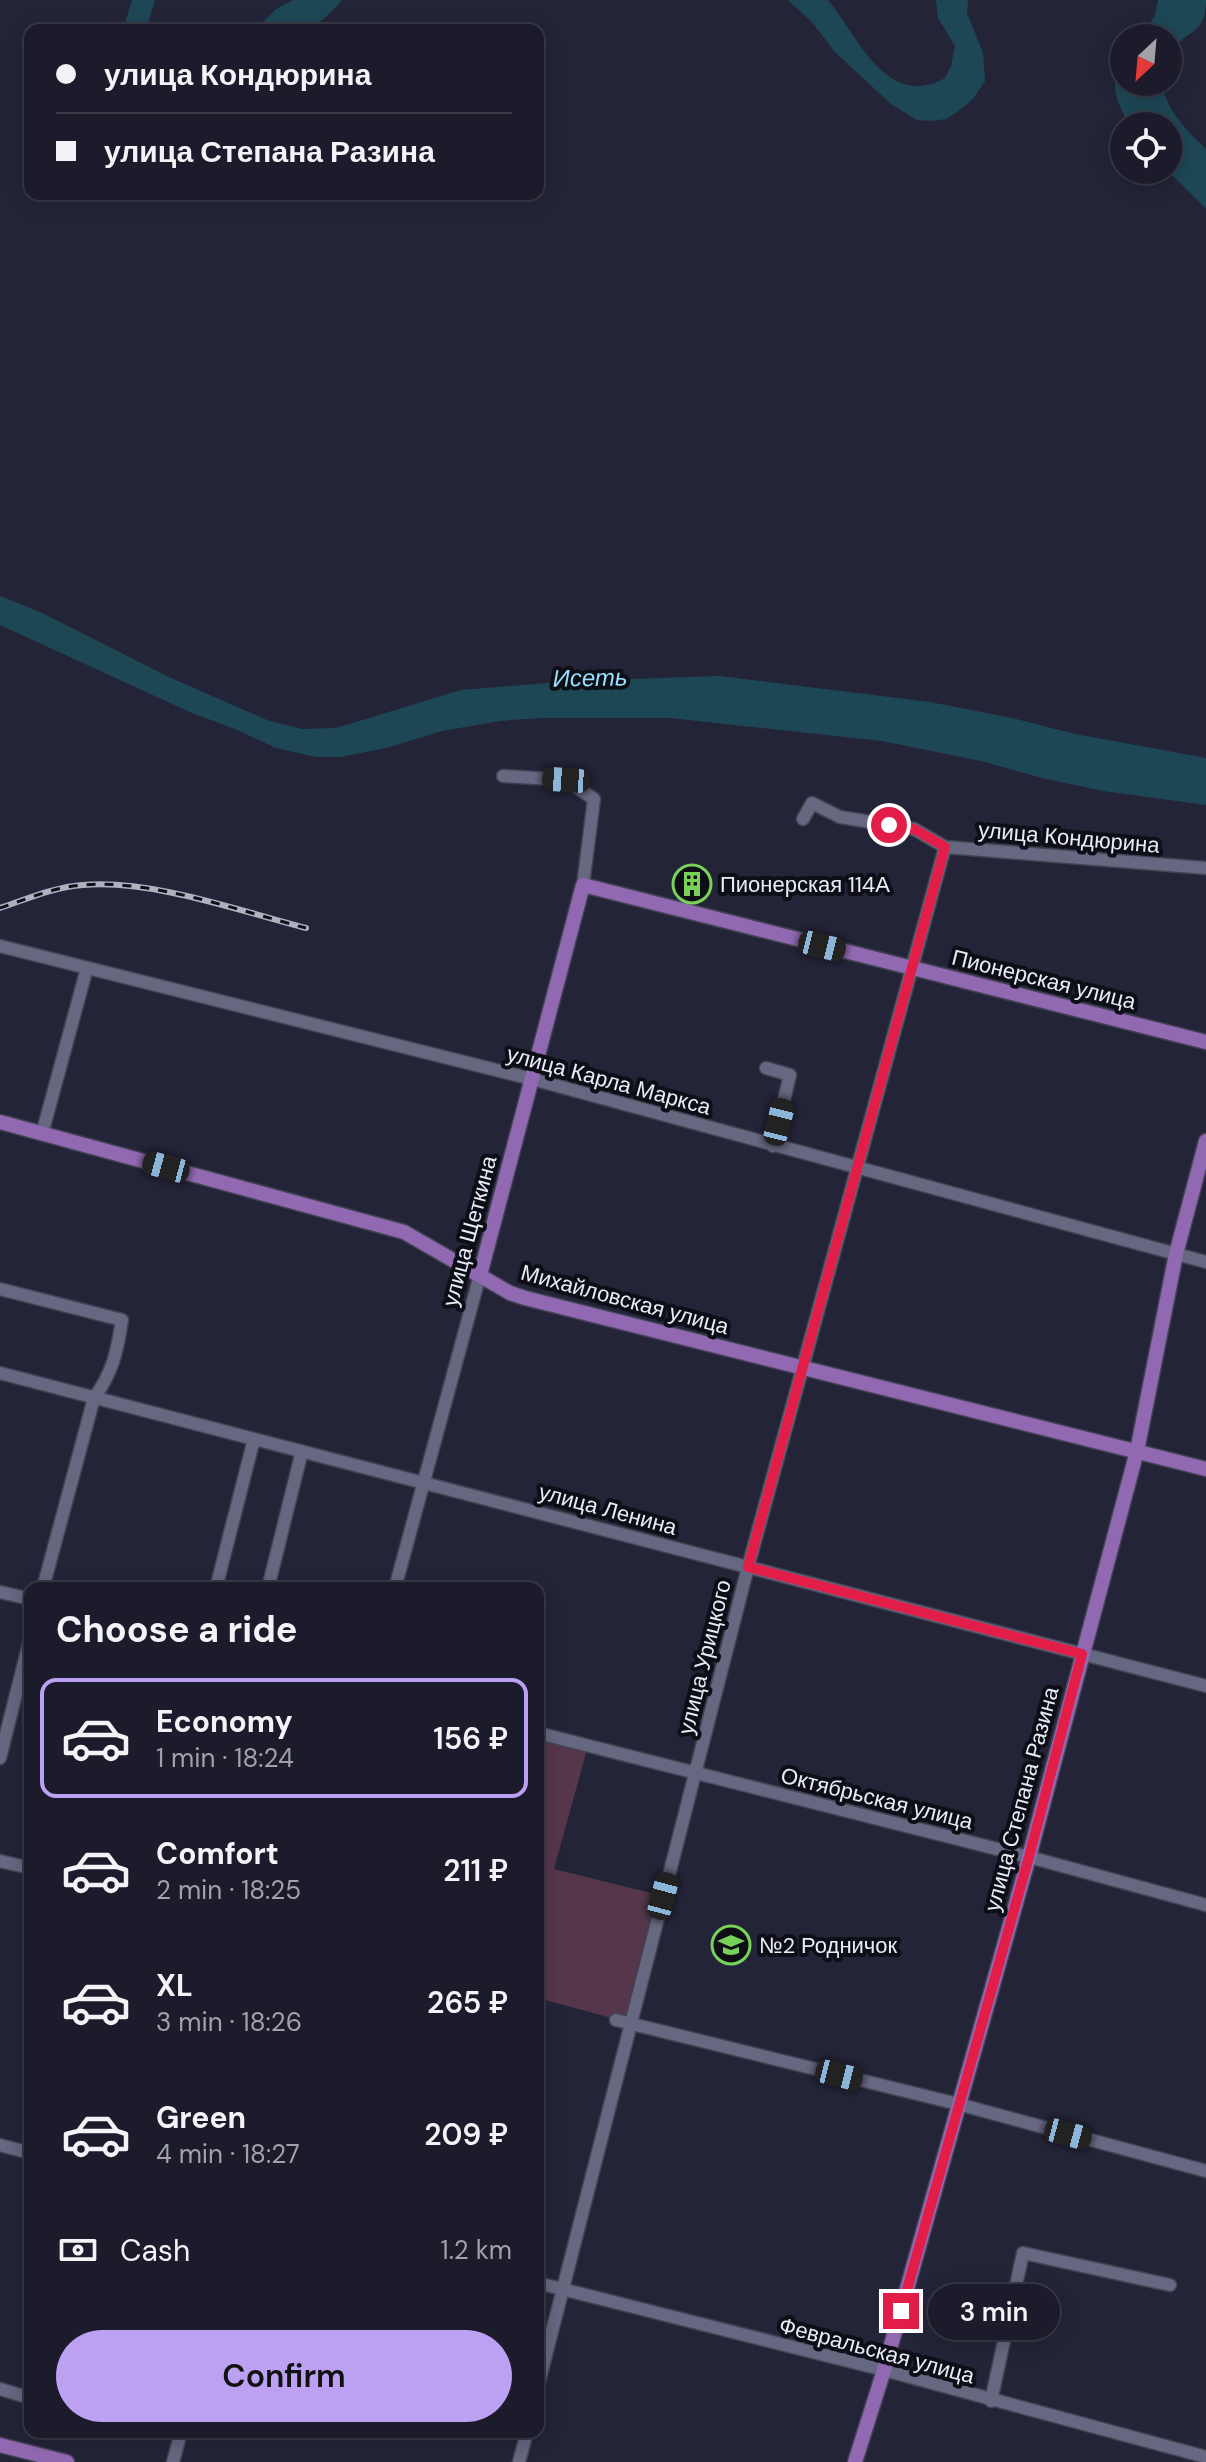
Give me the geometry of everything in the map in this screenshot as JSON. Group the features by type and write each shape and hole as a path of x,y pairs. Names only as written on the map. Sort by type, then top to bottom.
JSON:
{"main road":[{"name":"Пионерская улица","path":"583,885 1206,1042"},
{"name":"улица Щеткина","path":"480,1275 583,885"},
{"name":"Михайловская улица","path":"0,1122 404,1232 525,1298 1206,1469"},
{"name":"улица Степана Разина","path":"855,2462 884,2370 1029,1857 1137,1451 1176,1254 1206,1141"},
{"path":"0,2445 67,2462"}],"street":[{"path":"503,776 566,780 594,799 583,885"},
{"name":"улица Кондюрина","path":"803,819 812,803 840,817 914,829 945,847 1206,868"},
{"name":"улица Урицкого","path":"544,2362 801,1366 945,847"},
{"name":"улица Карла Маркса","path":"0,946 532,1079 1206,1262"},
{"path":"42,1134 87,968"},
{"path":"766,1068 790,1075 773,1146"},
{"name":"улица Щеткина","path":"397,1582 480,1275"},
{"path":"0,1289 122,1320 108,1378 94,1398 45,1582"},
{"name":"улица Ленина","path":"0,1373 1206,1686"},
{"path":"219,1582 254,1439"},
{"path":"269,1582 302,1451"},
{"path":"0,1592 24,1598"},
{"path":"0,1758 24,1663"},
{"name":"Октябрьская улица","path":"544,1735 1206,1905"},
{"path":"0,1861 24,1867"},
{"path":"616,2020 958,2104 1206,2171"},
{"path":"0,2145 24,2151"},
{"path":"991,2401 1023,2253 1170,2285"},
{"name":"Февральская улица","path":"544,2284 884,2370 1206,2457"},
{"path":"0,2389 24,2396"},
{"path":"173,2462 179,2438"},
{"path":"519,2462 525,2438"}],"shaded area":[{"path":"544,1735 588,1746 554,1869 663,1896 630,2023 544,2000"}],"water":[{"path":"132,0 155,0 148,24 125,24"},
{"path":"293,0 342,0 316,24 261,24 276,9"},
{"path":"788,0 828,0 875,64 906,85 924,86 945,78 955,46 938,18 936,0 968,0 967,13 983,53 985,81 972,100 946,119 917,120 891,104 835,52 812,22"},
{"path":"1158,0 1206,0 1202,21 1182,40 1182,24 1150,24"},
{"path":"1116,96 1166,96 1174,112 1123,112"},
{"path":"1182,123 1206,149 1206,209 1181,184"},
{"path":"0,596 40,612 169,677 267,720 302,729 336,728 461,690 571,681 720,676 930,702 1075,734 1206,758 1206,805 1103,791 882,741 671,718 500,721 442,731 386,748 340,757 316,757 276,748 192,713 0,625"}],"railway":[{"path":"0,908 62,888 109,884 166,891 306,928"}],"place":[{"name":"Пионерская 114А","path":"692,884"},
{"name":"№2 Родничок","path":"731,1945"}],"route":[{"path":"889,825 914,829 945,847 748,1567 1082,1654 1029,1857 901,2311"}],"water label":[{"name":"Исеть","path":"590,678"}]}
